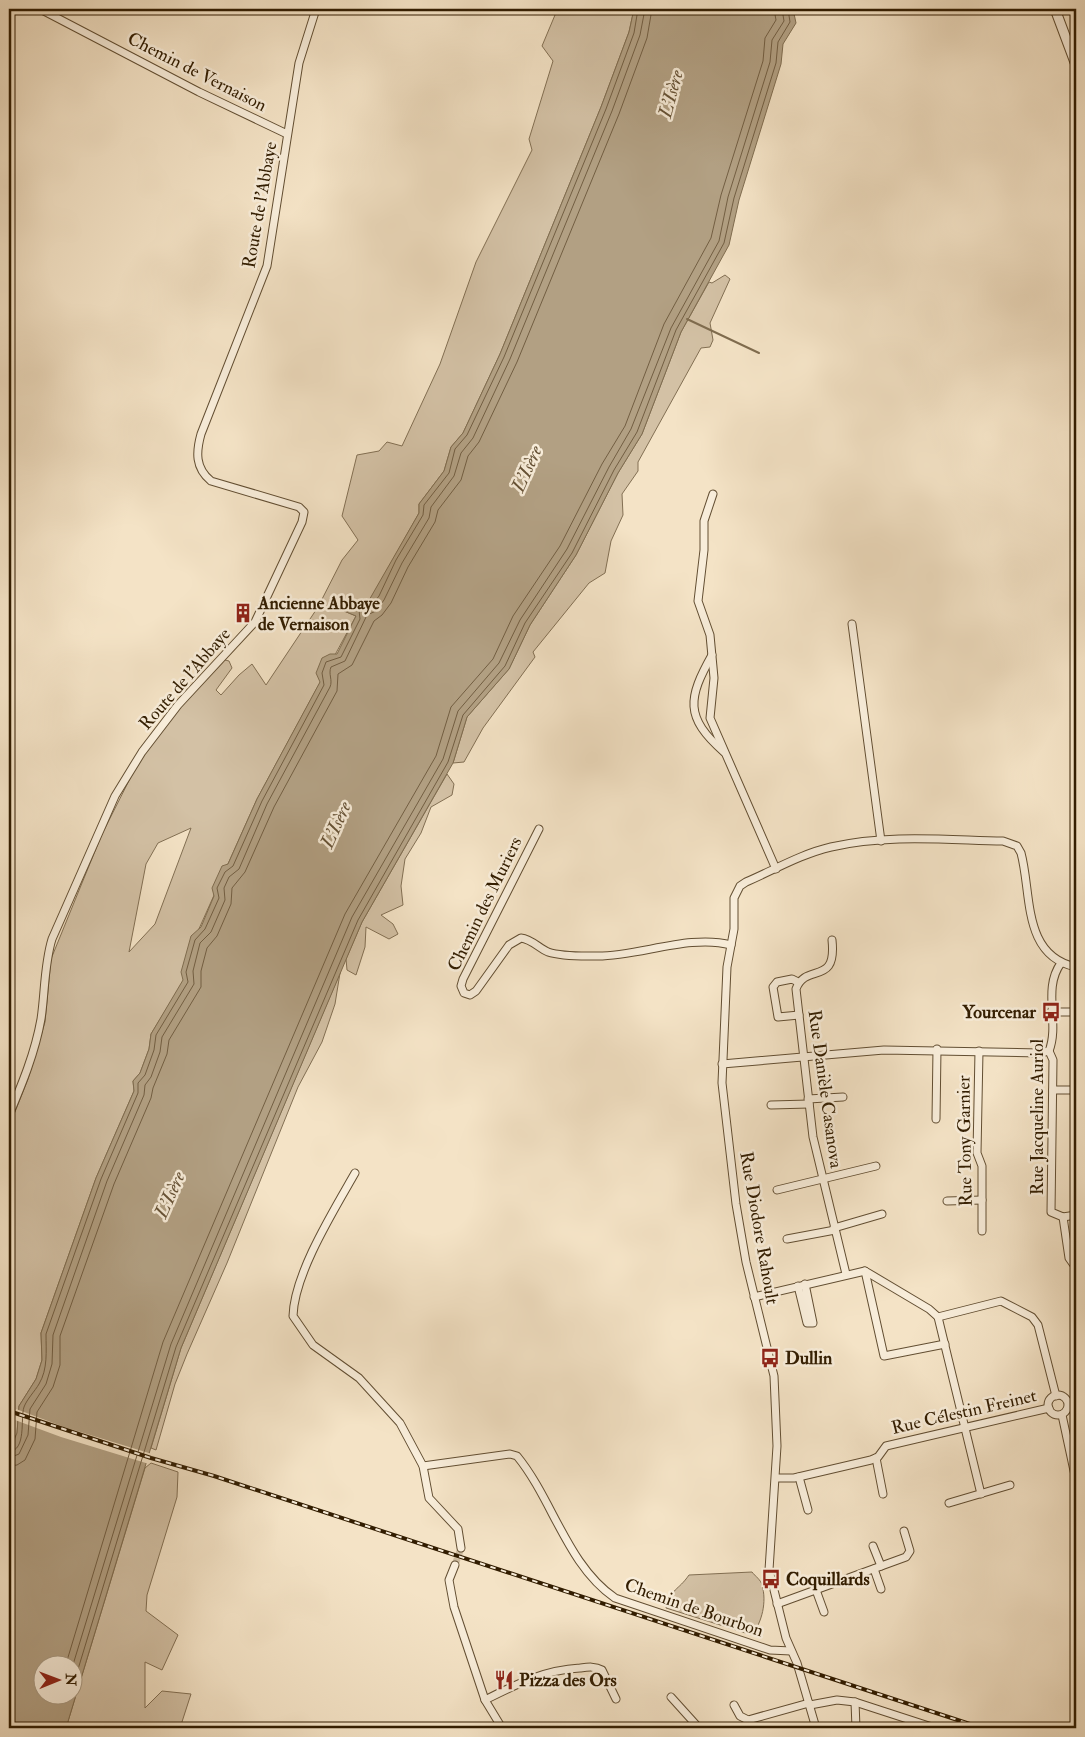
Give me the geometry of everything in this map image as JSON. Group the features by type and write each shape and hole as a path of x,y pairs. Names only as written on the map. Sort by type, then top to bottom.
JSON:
{"street":[{"name":"Chemin de Vernaison","path":"40,9 199,92 287,134"},
{"name":"Route de l'Abbaye","path":"9,1115 34,1051 41,1020 48,953 52,939 78,885 103,821 142,752 178,705 255,622 302,522 304,512 299,507 210,480 200,469 197,455 201,434 267,266 298,63 316,9"},
{"path":"1054,9 1076,65"},
{"path":"713,494 704,521 704,550 698,601 710,636 712,655 714,678 710,718 776,869"},
{"path":"852,624 881,841"},
{"path":"712,655 699,678 692,697 697,721 713,742 727,754"},
{"name":"Chemin des Muriers","path":"539,829 463,978 462,986 464,992 470,995 476,991 509,945 521,938 553,953 569,955 605,956 701,942 720,942 731,945"},
{"name":"Rue Diodore Rahoult","path":"816,1728 798,1662 791,1651 777,1604 769,1560 777,1446 774,1376 754,1297 736,1204 722,1083 727,967 735,921 734,898 740,886 801,857 831,847 881,841 1003,841 1018,846 1024,862 1034,929 1042,946 1061,963"},
{"path":"799,1015 778,1017 773,987 777,982 792,979 798,982 828,966 832,961 832,940"},
{"path":"1061,963 1076,967"},
{"name":"Rue Jacqueline Auriol","path":"1061,963 1052,987 1052,1039 1049,1050 1054,1060 1051,1212 1063,1217"},
{"name":"Rue Danièle Casanova","path":"798,982 796,989 813,1137 846,1274"},
{"path":"1052,1012 1076,1012"},
{"path":"722,1064 869,1050 938,1049 1040,1053 1049,1050"},
{"path":"936,1119 938,1049"},
{"name":"Rue Tony Garnier","path":"979,1051 977,1153 982,1166 982,1231"},
{"path":"1053,1090 1076,1090"},
{"path":"771,1105 843,1097"},
{"path":"777,1190 876,1166"},
{"path":"355,1173 309,1261 297,1292 293,1316 313,1345 359,1378 406,1432 423,1466 429,1498 458,1530 461,1548"},
{"path":"947,1201 982,1200"},
{"path":"786,1240 834,1229 882,1214"},
{"path":"1076,1215 1063,1217 1069,1258 1076,1268"},
{"path":"754,1297 865,1271 929,1309 938,1317 981,1494"},
{"path":"865,1271 884,1356 945,1344"},
{"path":"938,1317 1001,1301 1032,1317 1038,1325 1056,1396"},
{"path":"1056,1396 1066,1398 1068,1408 1062,1415 1055,1415 1049,1408 1050,1400 1056,1396"},
{"name":"Rue Célestin Freinet","path":"776,1478 798,1477 876,1458 886,1446 1049,1408"},
{"path":"1068,1408 1076,1409"},
{"name":"Rue Célestin Freinet","path":"1062,1415 1076,1480"},
{"name":"Chemin de Bourbon","path":"423,1466 510,1454 517,1456 529,1473 563,1534 598,1587 615,1598 761,1647 778,1652 791,1651"},
{"path":"876,1458 883,1494"},
{"path":"798,1477 808,1510"},
{"path":"949,1503 1010,1485"},
{"path":"777,1604 906,1557 910,1554 904,1531"},
{"path":"873,1546 881,1589"},
{"path":"455,1565 449,1580 454,1606 485,1700 502,1728"},
{"path":"816,1590 824,1612"},
{"path":"485,1700 532,1677 558,1669 596,1667 602,1670 616,1699"},
{"path":"671,1697 699,1728"},
{"path":"734,1705 740,1716 748,1720 809,1704 837,1700 855,1702 935,1728"},
{"path":"855,1702 856,1728"}],"shaded area":[{"path":"551,9 634,9 629,32 601,107 500,354 463,433 451,447 444,471 419,504 419,513 369,602 344,607 344,611 356,616 257,799 198,931 184,980 151,1034 149,1049 140,1073 133,1081 134,1091 96,1178 41,1333 42,1360 36,1379 19,1406 17,1433 9,1452 9,1127 28,1079 45,1022 51,959 102,834 142,755 212,666 221,659 229,661 232,668 216,690 221,695 252,664 266,685 318,607 342,560 358,540 342,516 357,455 379,451 387,442 402,446 440,364 476,262 532,150 529,139 553,61 542,46 555,15","holes":["191,828 155,924 129,952 146,864 158,843"]},
{"path":"725,275 730,279 710,323 713,340 710,347 701,348 638,462 638,471 622,494 623,515 611,541 605,573 589,583 533,652 535,657 483,728 464,762 453,763 467,717 509,669 530,625 576,555 618,473 642,434 681,332 709,282 712,283"},
{"path":"447,774 454,784 452,795 431,807 421,833 405,859 401,886 403,905 381,915 393,924 398,934 389,939 366,927 365,947 356,975 347,970 346,959 362,922"},
{"path":"340,973 335,1004 322,1042 298,1087 227,1263 187,1354 175,1384 156,1450 151,1448 181,1348"},
{"path":"151,1463 178,1472 177,1497 147,1595 146,1611 178,1635 162,1670 145,1662 145,1708 162,1691 191,1694 180,1728 66,1728 73,1704 82,1704 82,1675 145,1468"},
{"path":"752,1572 761,1583 764,1605 761,1618 752,1635 666,1608 670,1597 689,1575"}],"water":[{"name":"L'Isère","path":"634,9 793,9 796,23 783,44 781,64 739,200 729,245 681,332 642,434 618,473 576,555 530,625 509,669 467,717 453,763 362,922 181,1348 82,1675 82,1654 32,1654 32,1704 73,1704 66,1728 9,1728 9,1452 17,1433 19,1406 36,1379 42,1360 41,1333 96,1178 134,1091 133,1081 140,1073 149,1049 151,1034 183,980 181,972 191,936 201,927 214,896 212,888 222,866 228,864 257,799 320,682 316,673 322,658 330,654 337,654 356,616 344,611 344,607 368,602 419,513 419,504 444,471 451,447 463,433 500,354 601,107 629,32"}],"pier":[{"path":"16,1409 64,1427 152,1454 149,1464 61,1437 15,1420"}],"waterway":[{"path":"687,319 759,353"}],"tunnel":[{"path":"455,1565 461,1548"}],"railway":[{"path":"9,1411 151,1458 214,1476 982,1728"}],"place":[{"name":"Ancienne Abbaye de Vernaison","path":"243,613"},
{"name":"Yourcenar","path":"1051,1012"},
{"name":"Dullin","path":"770,1358"},
{"name":"Coquillards","path":"771,1579"},
{"name":"Pizza des Ors","path":"504,1680"}]}
